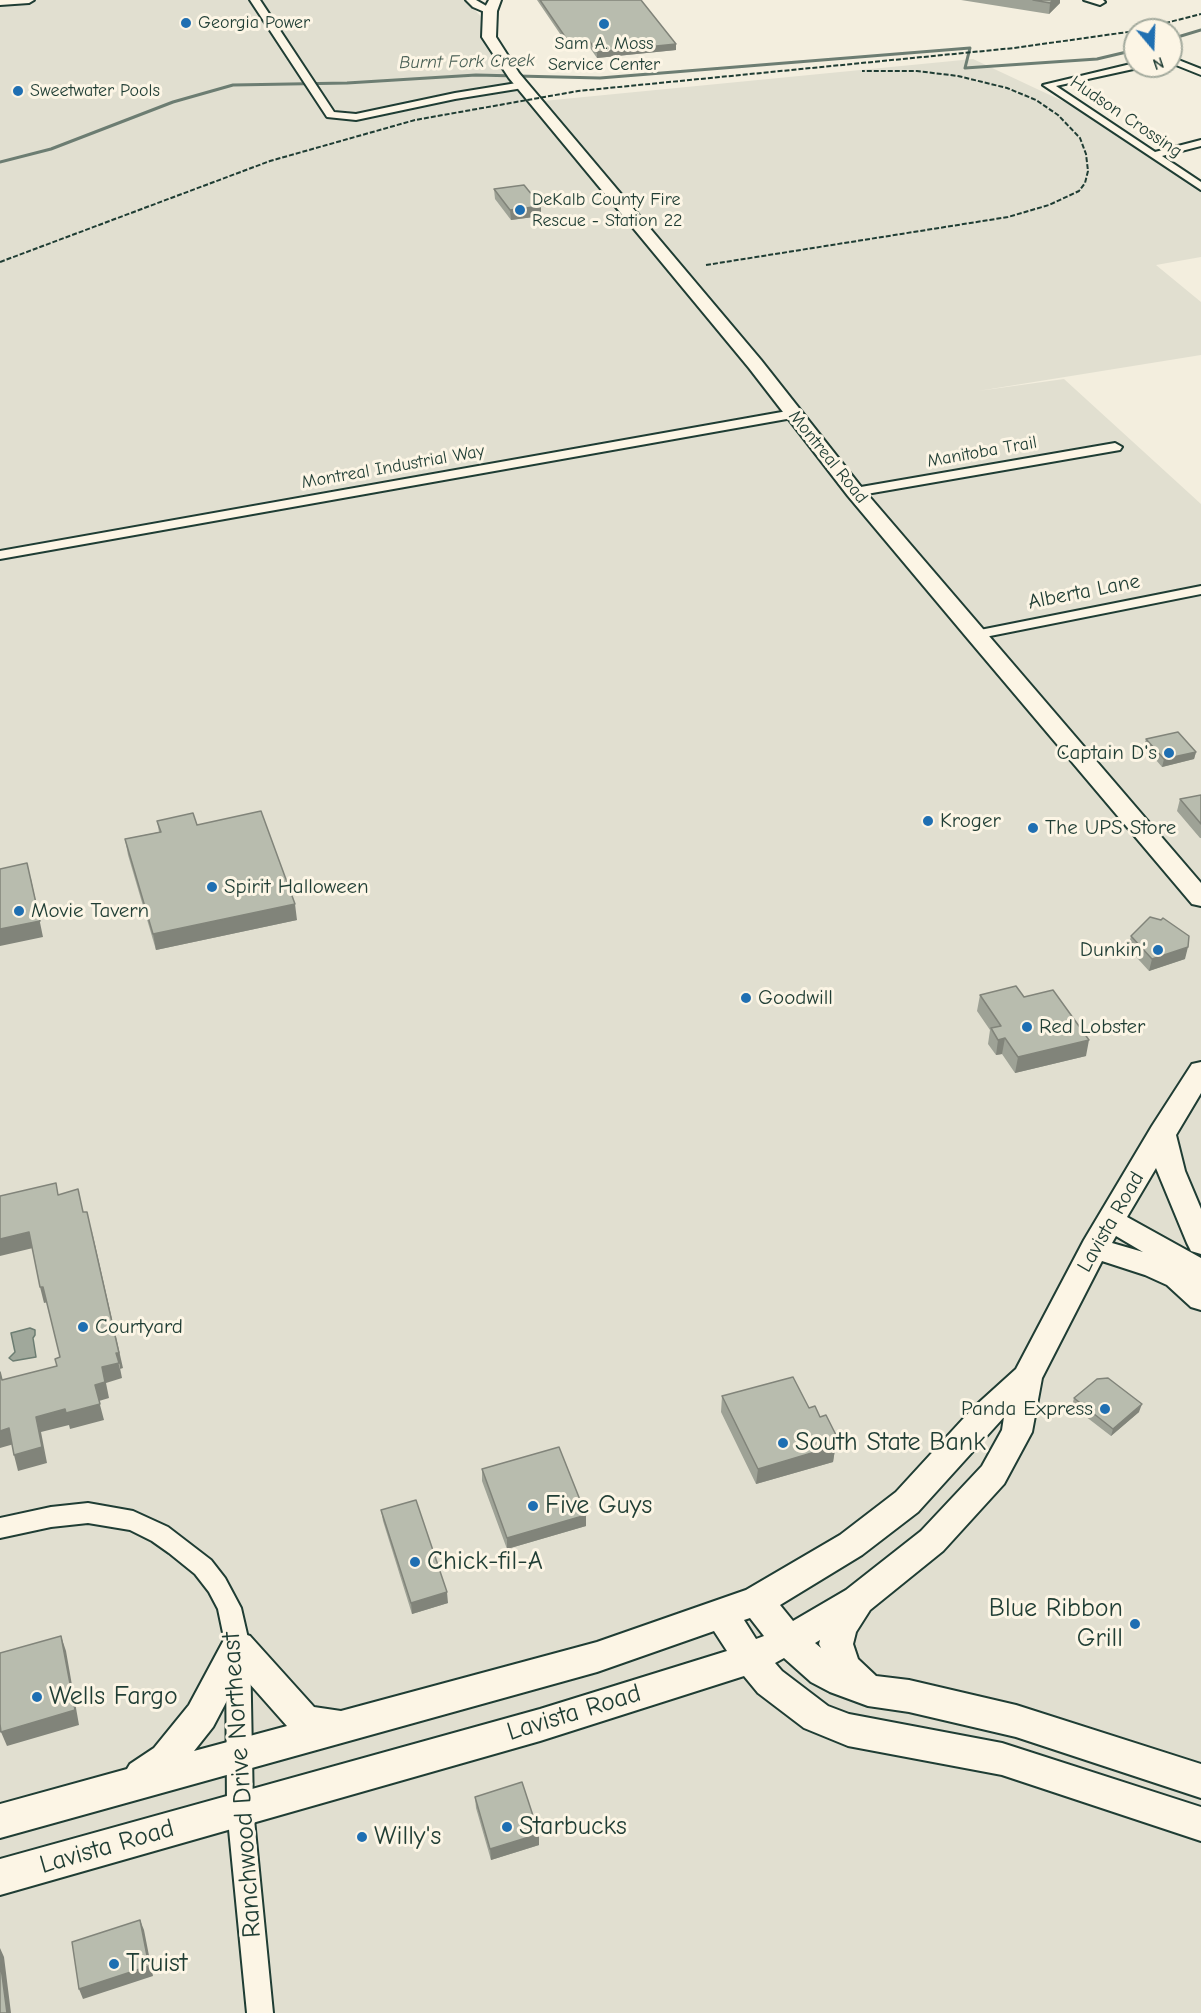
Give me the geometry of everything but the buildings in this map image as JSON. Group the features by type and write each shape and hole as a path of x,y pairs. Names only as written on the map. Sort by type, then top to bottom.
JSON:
{"main road":[{"name":"Montreal Road","path":"493,5 489,37 517,79 755,364 855,492 975,636 1200,896"},
{"name":"Lavista Road","path":"0,1877 540,1725 750,1659 858,1600 932,1541 993,1475 1017,1432 1027,1378 1094,1248 1162,1133 1199,1077"},
{"path":"1162,1133 1171,1171 1201,1243"},
{"path":"1112,1221 1201,1272"},
{"path":"1094,1248 1155,1267 1177,1277 1201,1299"},
{"name":"Lavista Road","path":"0,1821 597,1657 757,1601 851,1545 907,1502 985,1416 1027,1378"},
{"path":"858,1600 841,1627 836,1644 845,1669 868,1690"},
{"path":"757,1601 787,1640 823,1671 842,1681 868,1690 909,1696 1016,1721 1201,1781"},
{"path":"722,1614 750,1659 770,1682 816,1717 848,1730 1002,1760 1201,1824"},
{"path":"123,1787 166,1760 201,1716 238,1647 305,1721 346,1727"}],"street":[{"path":"0,2 29,0"},
{"path":"255,0 331,115 356,117 455,96 517,79"},
{"path":"471,0 476,5 493,5"},
{"path":"1089,0 1100,2"},
{"path":"1183,65 1201,72"},
{"name":"Hudson Crossing","path":"1123,69 1048,85 1201,187"},
{"path":"1154,155 1201,144"},
{"name":"Montreal Industrial Way","path":"0,555 793,414"},
{"name":"Manitoba Trail","path":"855,492 1115,447"},
{"name":"Alberta Lane","path":"975,636 1201,590"},
{"name":"Ranchwood Drive Northeast","path":"0,1528 51,1517 88,1514 133,1521 160,1534 203,1567 217,1585 229,1608 238,1647 240,1809 260,2013"}],"shaded area":[{"path":"0,0 466,0 492,29 495,49 533,102 973,59 1069,104 1201,188 1201,257 1156,265 1201,302 1201,355 978,391 1064,379 1201,504 1201,2013 0,2013"},
{"path":"30,1328 35,1330 33,1338 36,1357 13,1361 9,1358 15,1352 11,1333"}],"waterway":[{"name":"Burnt Fork Creek","path":"1183,35 1201,30"},
{"name":"Burnt Fork Creek","path":"0,162 51,149 173,102 233,85 347,83 476,75 600,78 970,48 965,68 1097,59 1123,53"}],"railway":[{"path":"1183,19 1201,14"},
{"path":"0,262 270,161 415,120 578,91 1014,48 1123,33"},
{"path":"706,265 1008,217 1049,205 1079,191 1085,183 1088,171 1086,154 1080,138 1058,115 1036,100 1007,88 958,76 917,71 862,71"}],"place":[{"name":"Georgia Power","path":"186,23"},
{"name":"Sam A. Moss Service Center","path":"604,24"},
{"name":"Sweetwater Pools","path":"18,91"},
{"name":"DeKalb County Fire Rescue - Station 22","path":"520,210"},
{"name":"Captain D's","path":"1169,753"},
{"name":"Kroger","path":"928,821"},
{"name":"The UPS Store","path":"1033,828"},
{"name":"Spirit Halloween","path":"212,887"},
{"name":"Movie Tavern","path":"19,911"},
{"name":"Dunkin'","path":"1158,950"},
{"name":"Goodwill","path":"746,998"},
{"name":"Red Lobster","path":"1027,1027"},
{"name":"Courtyard","path":"83,1327"},
{"name":"Panda Express","path":"1105,1409"},
{"name":"South State Bank","path":"783,1443"},
{"name":"Five Guys","path":"533,1506"},
{"name":"Chick-fil-A","path":"415,1562"},
{"name":"Blue Ribbon Grill","path":"1135,1624"},
{"name":"Wells Fargo","path":"37,1697"},
{"name":"Starbucks","path":"507,1827"},
{"name":"Willy's","path":"362,1837"},
{"name":"Truist","path":"114,1964"}]}
